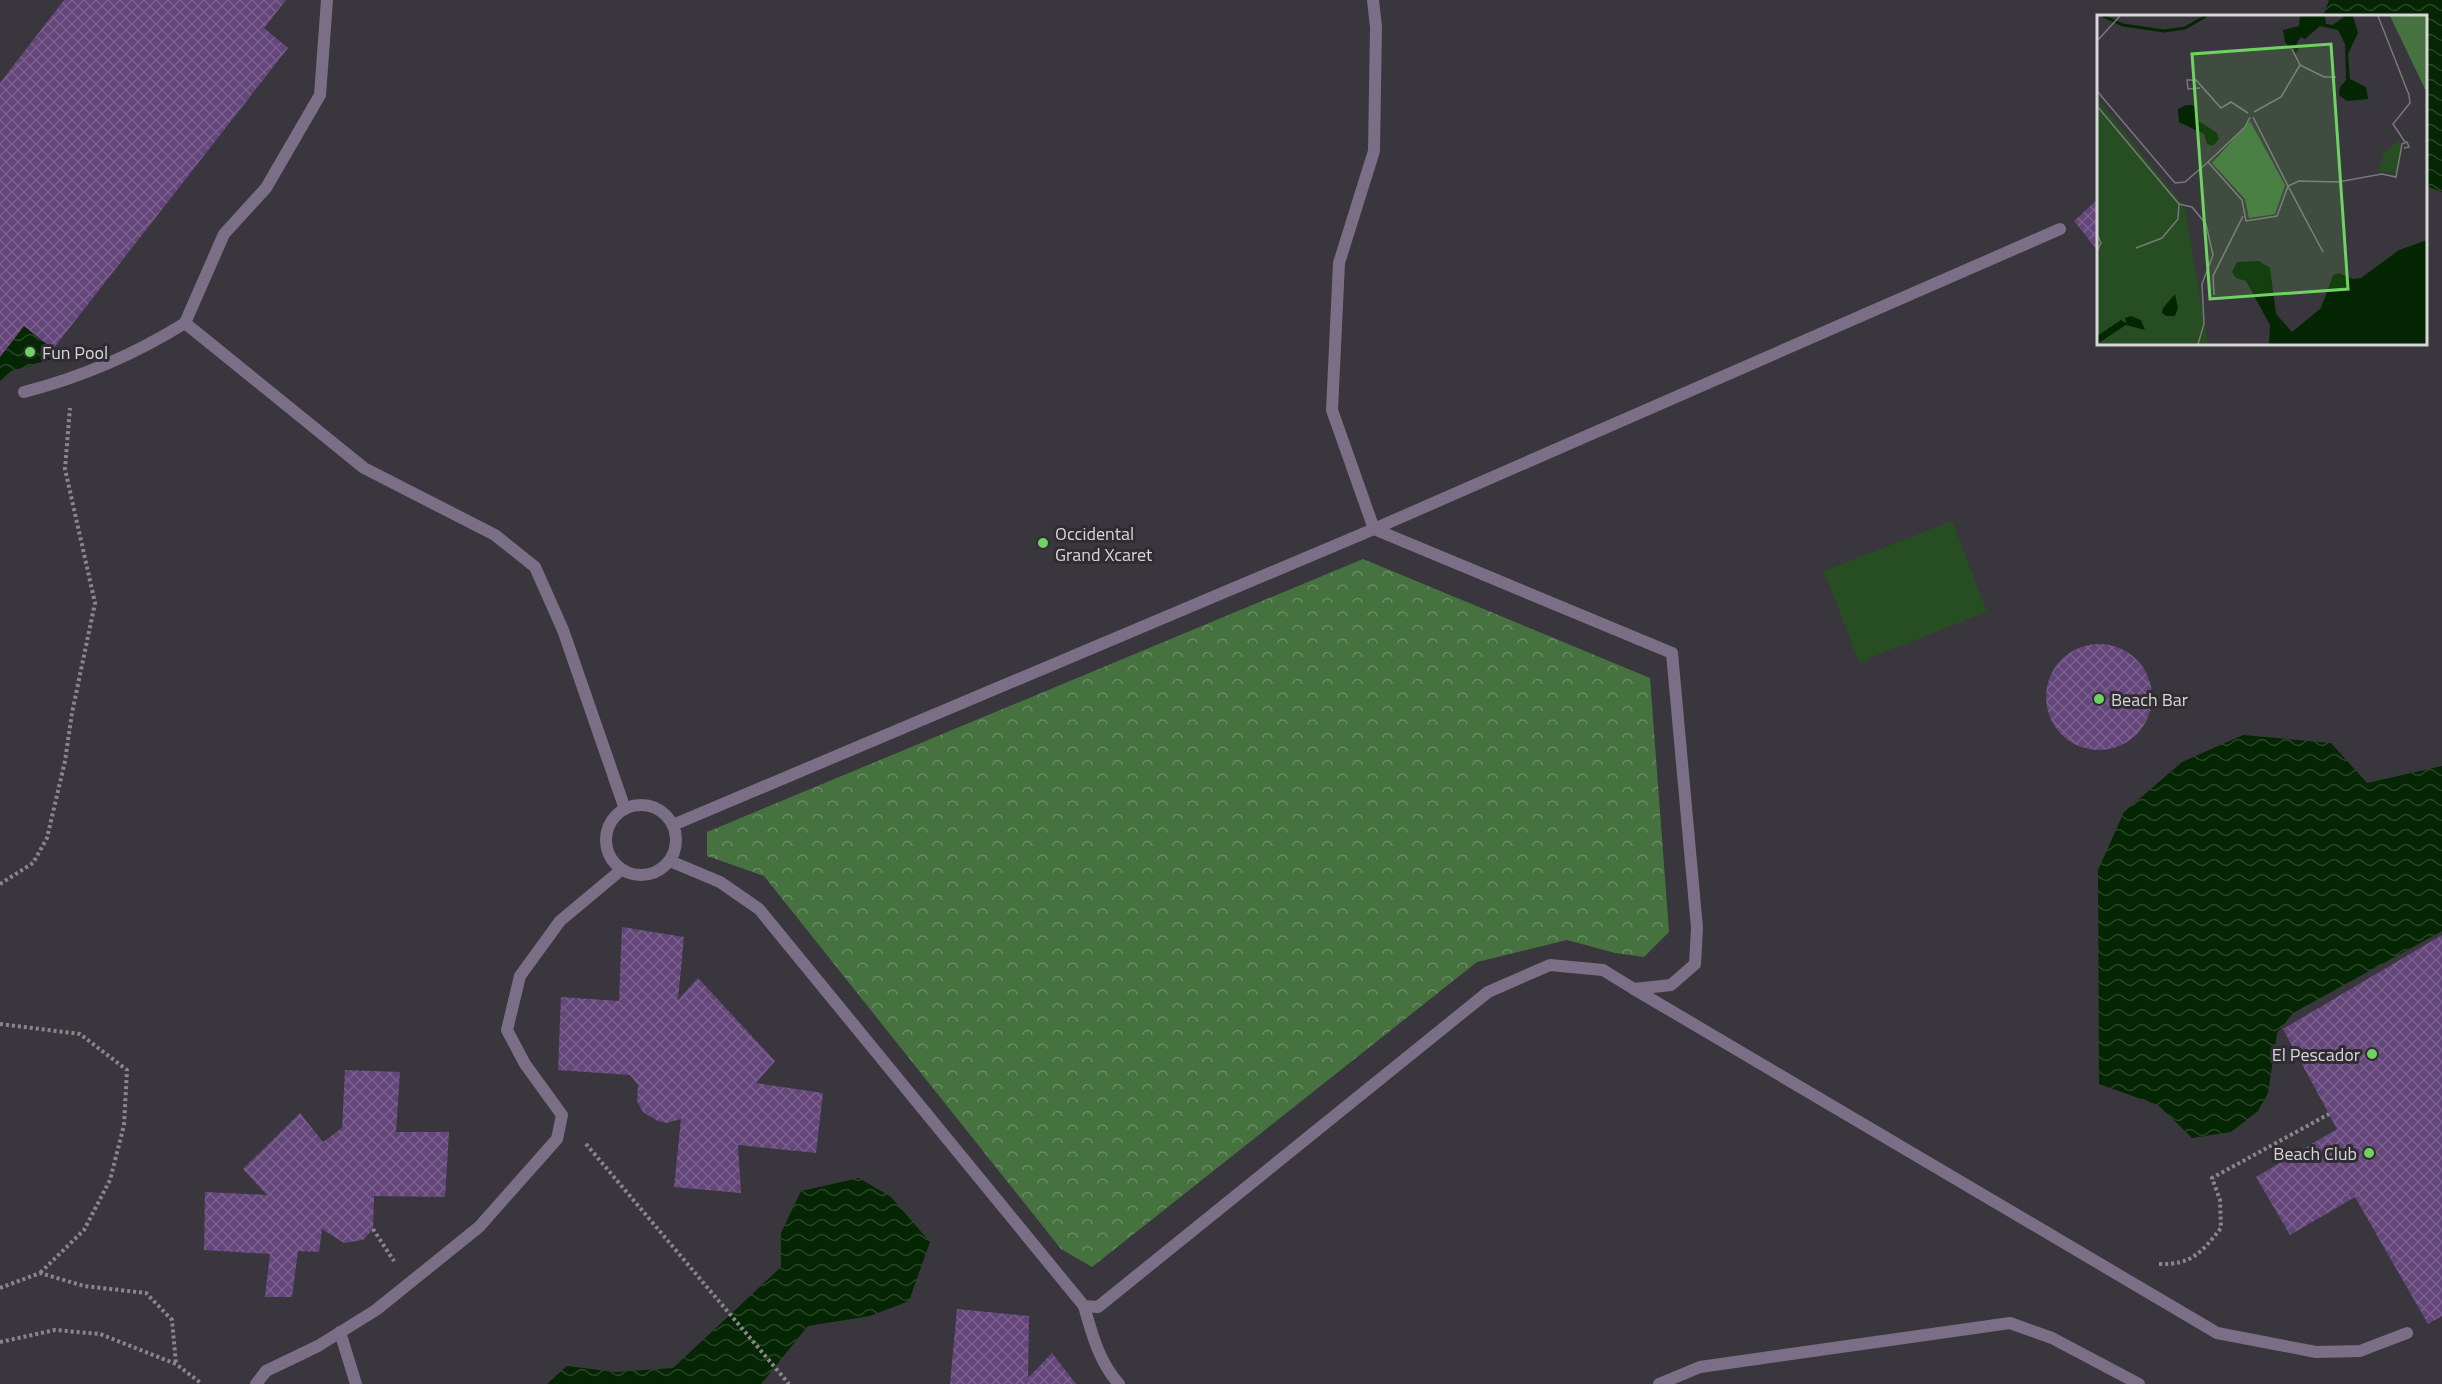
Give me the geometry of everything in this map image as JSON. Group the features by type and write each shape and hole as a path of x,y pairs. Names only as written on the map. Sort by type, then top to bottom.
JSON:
{"lane":[{"path":"24,392 72,380 147,347 185,323 224,234 266,188 320,96 327,0"},
{"path":"1373,0 1377,27 1374,151 1339,263 1332,410 1374,529 1672,653 1696,928 1695,964 1671,985 1634,989"},
{"path":"673,825 1374,529 2060,230"},
{"path":"185,323 364,468 495,535 535,567 563,630 625,809"},
{"path":"639,805 653,807 666,815 673,825 677,837 670,861 661,870 649,875 635,875 621,870 612,859 606,846 607,832 613,818 625,809 639,805"},
{"path":"670,861 720,882 759,909 1084,1306 1096,1346 1109,1373 1119,1384"},
{"path":"256,1384 266,1371 376,1311 479,1227 557,1139 562,1115 525,1064 507,1030 520,976 560,921 621,870"},
{"path":"1084,1306 1098,1307 1488,992 1550,965 1603,970 2217,1333 2316,1352 2360,1350 2407,1332"},
{"path":"1659,1384 1700,1367 2010,1323 2052,1338 2139,1384"},
{"path":"340,1332 356,1384"}],"path":[{"path":"0,884 33,863 48,838 65,761 94,603 64,469 72,380"},
{"path":"0,1024 80,1034 128,1070 124,1125 110,1180 84,1230 40,1273 0,1288"},
{"path":"2154,1263 2172,1264 2199,1255 2221,1228 2220,1200 2212,1178 2329,1114"},
{"path":"562,1115 789,1384"},
{"path":"373,1229 409,1284"},
{"path":"40,1273 84,1286 146,1293 172,1320 176,1364"},
{"path":"0,1342 55,1330 100,1334 176,1364 202,1384"}],"green space":[{"path":"1363,559 1650,678 1669,932 1644,957 1615,953 1567,940 1477,962 1092,1267 1061,1249 764,876 707,856 707,832"}],"shaded area":[{"path":"1952,521 1987,612 1859,662 1824,571"}],"water":[{"path":"2329,0 2442,0 2442,192 2427,186 2427,15 2323,15"},
{"name":"Fun Pool","path":"24,326 62,356 11,371 0,381 0,357"},
{"path":"2243,735 2331,743 2367,783 2442,766 2442,931 2293,1013 2277,1033 2268,1093 2258,1111 2231,1132 2192,1138 2158,1105 2099,1084 2098,870 2124,812 2182,762"},
{"path":"859,1178 891,1197 930,1242 909,1301 870,1316 808,1326 761,1384 547,1384 567,1366 616,1372 673,1368 781,1267 781,1233 801,1191"}],"building":[{"path":"64,0 286,0 264,28 288,48 53,349 24,326 0,357 0,83"},
{"path":"2097,200 2097,250 2074,221"},
{"name":"Beach Bar","path":"2099,644 2119,648 2136,660 2148,677 2152,697 2148,717 2136,734 2119,746 2099,750 2079,746 2062,734 2050,717 2046,697 2050,677 2062,660 2079,648"},
{"path":"622,927 684,937 678,1000 698,978 775,1061 756,1083 823,1093 816,1153 738,1145 741,1193 674,1187 681,1119 667,1123 658,1121 643,1112 637,1101 638,1085 630,1075 558,1070 561,997 619,1001"},
{"name":"Beach Club","path":"2442,935 2442,1316 2428,1324 2355,1197 2290,1235 2256,1177 2337,1129 2283,1029"},
{"path":"345,1070 400,1072 396,1132 449,1132 445,1197 374,1196 373,1229 363,1240 344,1243 322,1229 319,1252 298,1251 292,1297 265,1297 270,1254 204,1250 205,1192 267,1195 243,1169 300,1113 323,1142 342,1128"},
{"path":"957,1309 1029,1316 1028,1378 1052,1353 1076,1384 950,1384"}],"place":[{"name":"Fun Pool","path":"30,352"},
{"name":"Occidental Grand Xcaret","path":"1043,543"},
{"name":"Beach Bar","path":"2099,699"},
{"name":"El Pescador","path":"2372,1054"},
{"name":"Beach Club","path":"2369,1153"}]}
